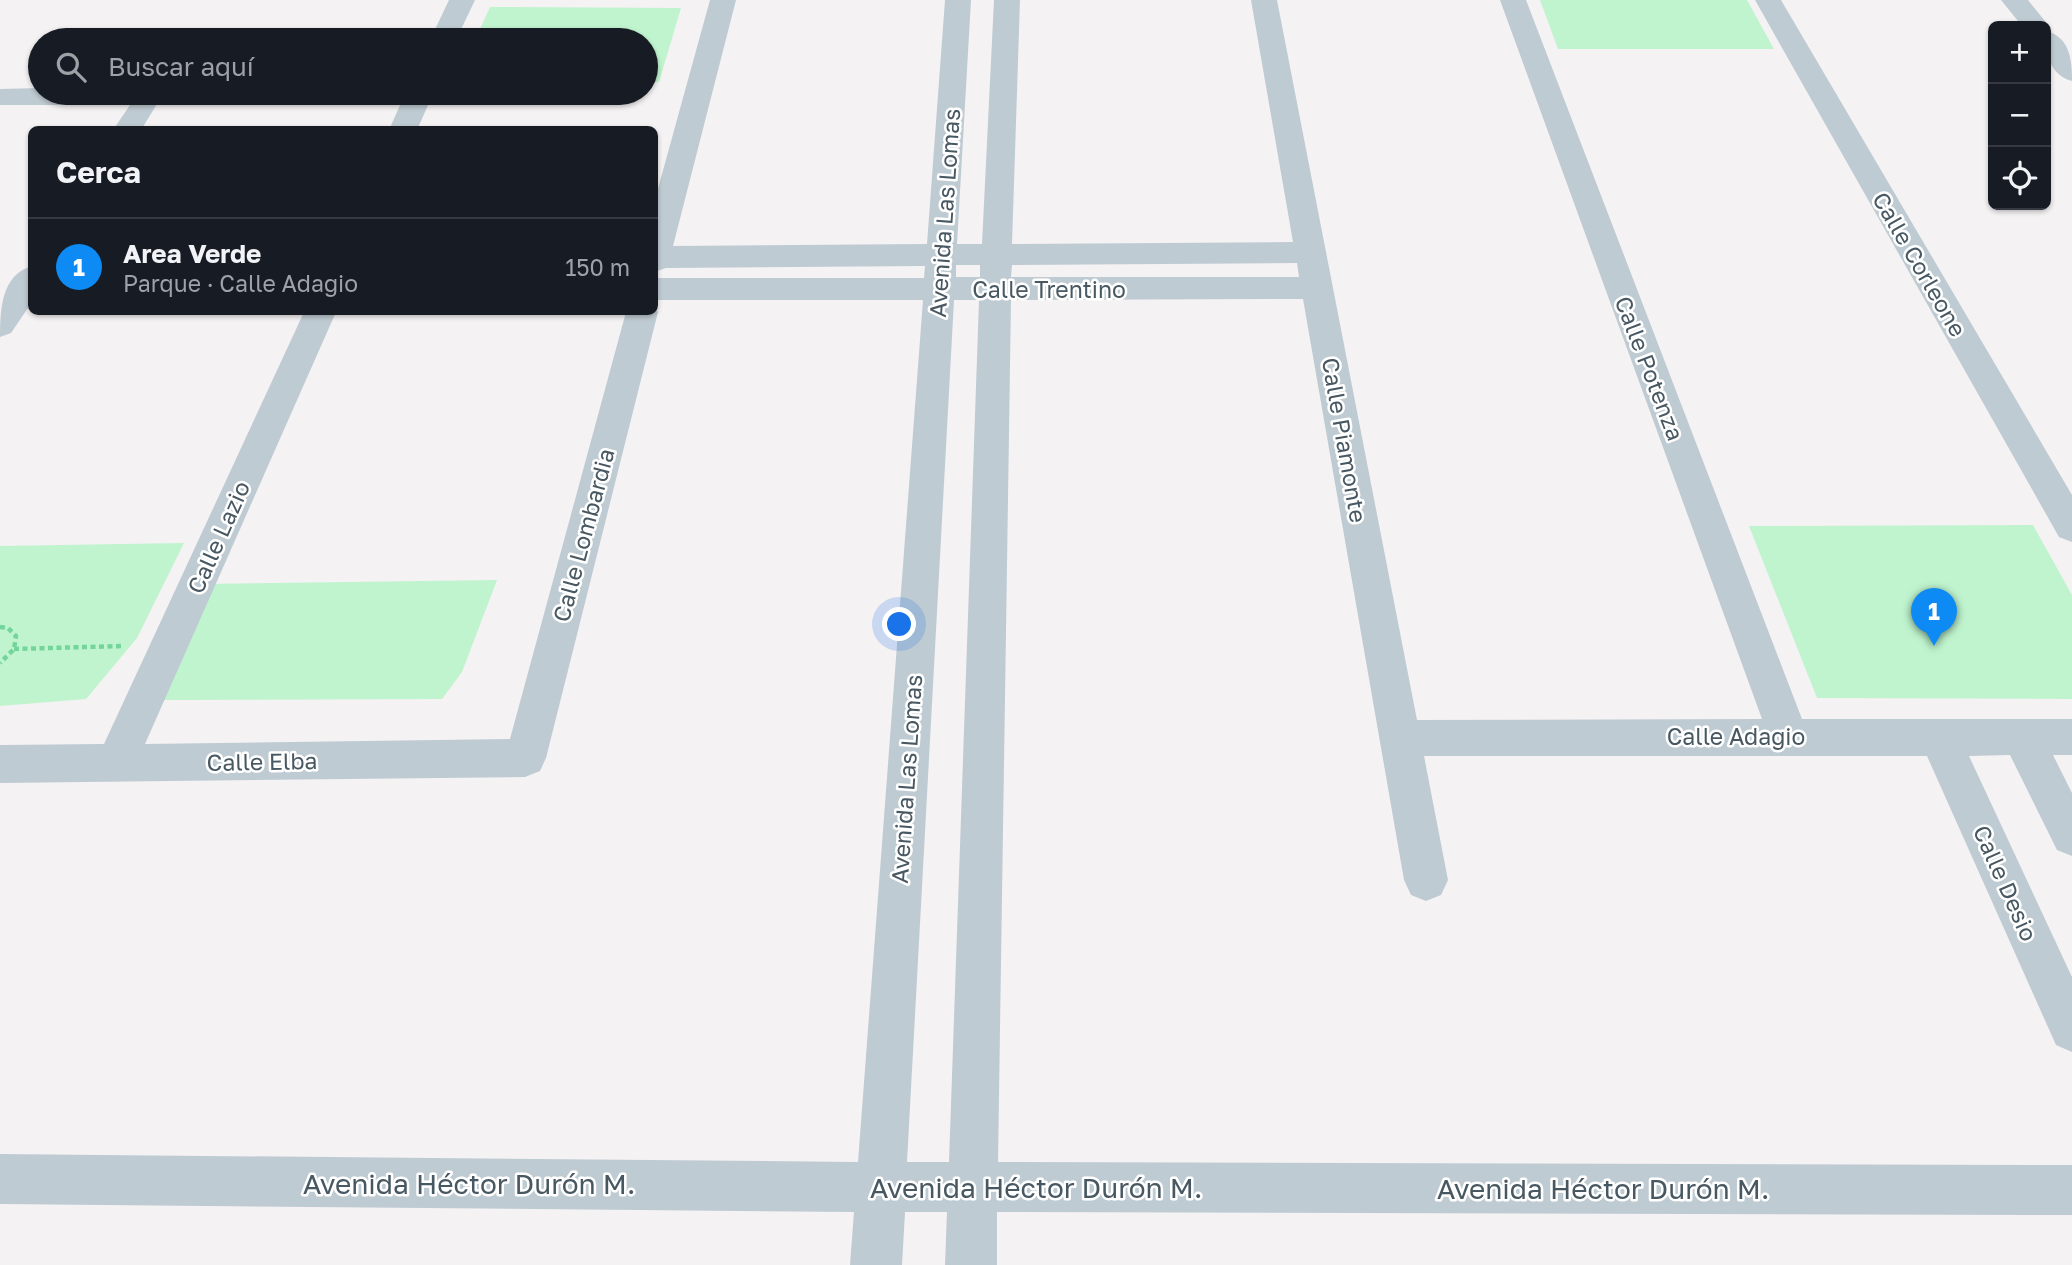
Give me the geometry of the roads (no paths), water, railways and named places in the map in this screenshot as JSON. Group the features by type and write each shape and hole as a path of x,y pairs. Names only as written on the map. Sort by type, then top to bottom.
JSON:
{"street":[{"path":"448,28 461,0"},
{"path":"658,248 723,0"},
{"name":"Avenida Las Lomas","path":"876,1265 958,0"},
{"path":"971,1265 996,272 1007,0"},
{"name":"Calle Piamonte","path":"1264,0 1426,880"},
{"name":"Calle Potenza","path":"1513,0 1788,735"},
{"name":"Calle Corleone","path":"1768,0 2072,527"},
{"path":"2014,0 2032,21"},
{"path":"2051,46 2072,74"},
{"path":"0,97 28,97"},
{"path":"130,126 143,105"},
{"path":"405,126 414,105"},
{"name":"Calle Trentino","path":"996,272 1310,253"},
{"name":"Calle Trentino","path":"658,259 1317,288"},
{"name":"Calle Trentino","path":"658,289 940,272"},
{"path":"0,325 28,282"},
{"name":"Calle Lazio","path":"116,763 319,315"},
{"name":"Calle Lombardia","path":"525,758 641,315"},
{"name":"Calle Adagio","path":"1400,738 1788,735 2072,737"},
{"name":"Calle Desio","path":"1939,736 2072,1029"},
{"path":"2022,737 2072,836"},
{"name":"Calle Elba","path":"0,764 525,758"},
{"name":"Avenida Héctor Durón M.","path":"0,1179 879,1187 2072,1189"}],"place":[{"name":"Area Verde","path":"1934,646"}]}
